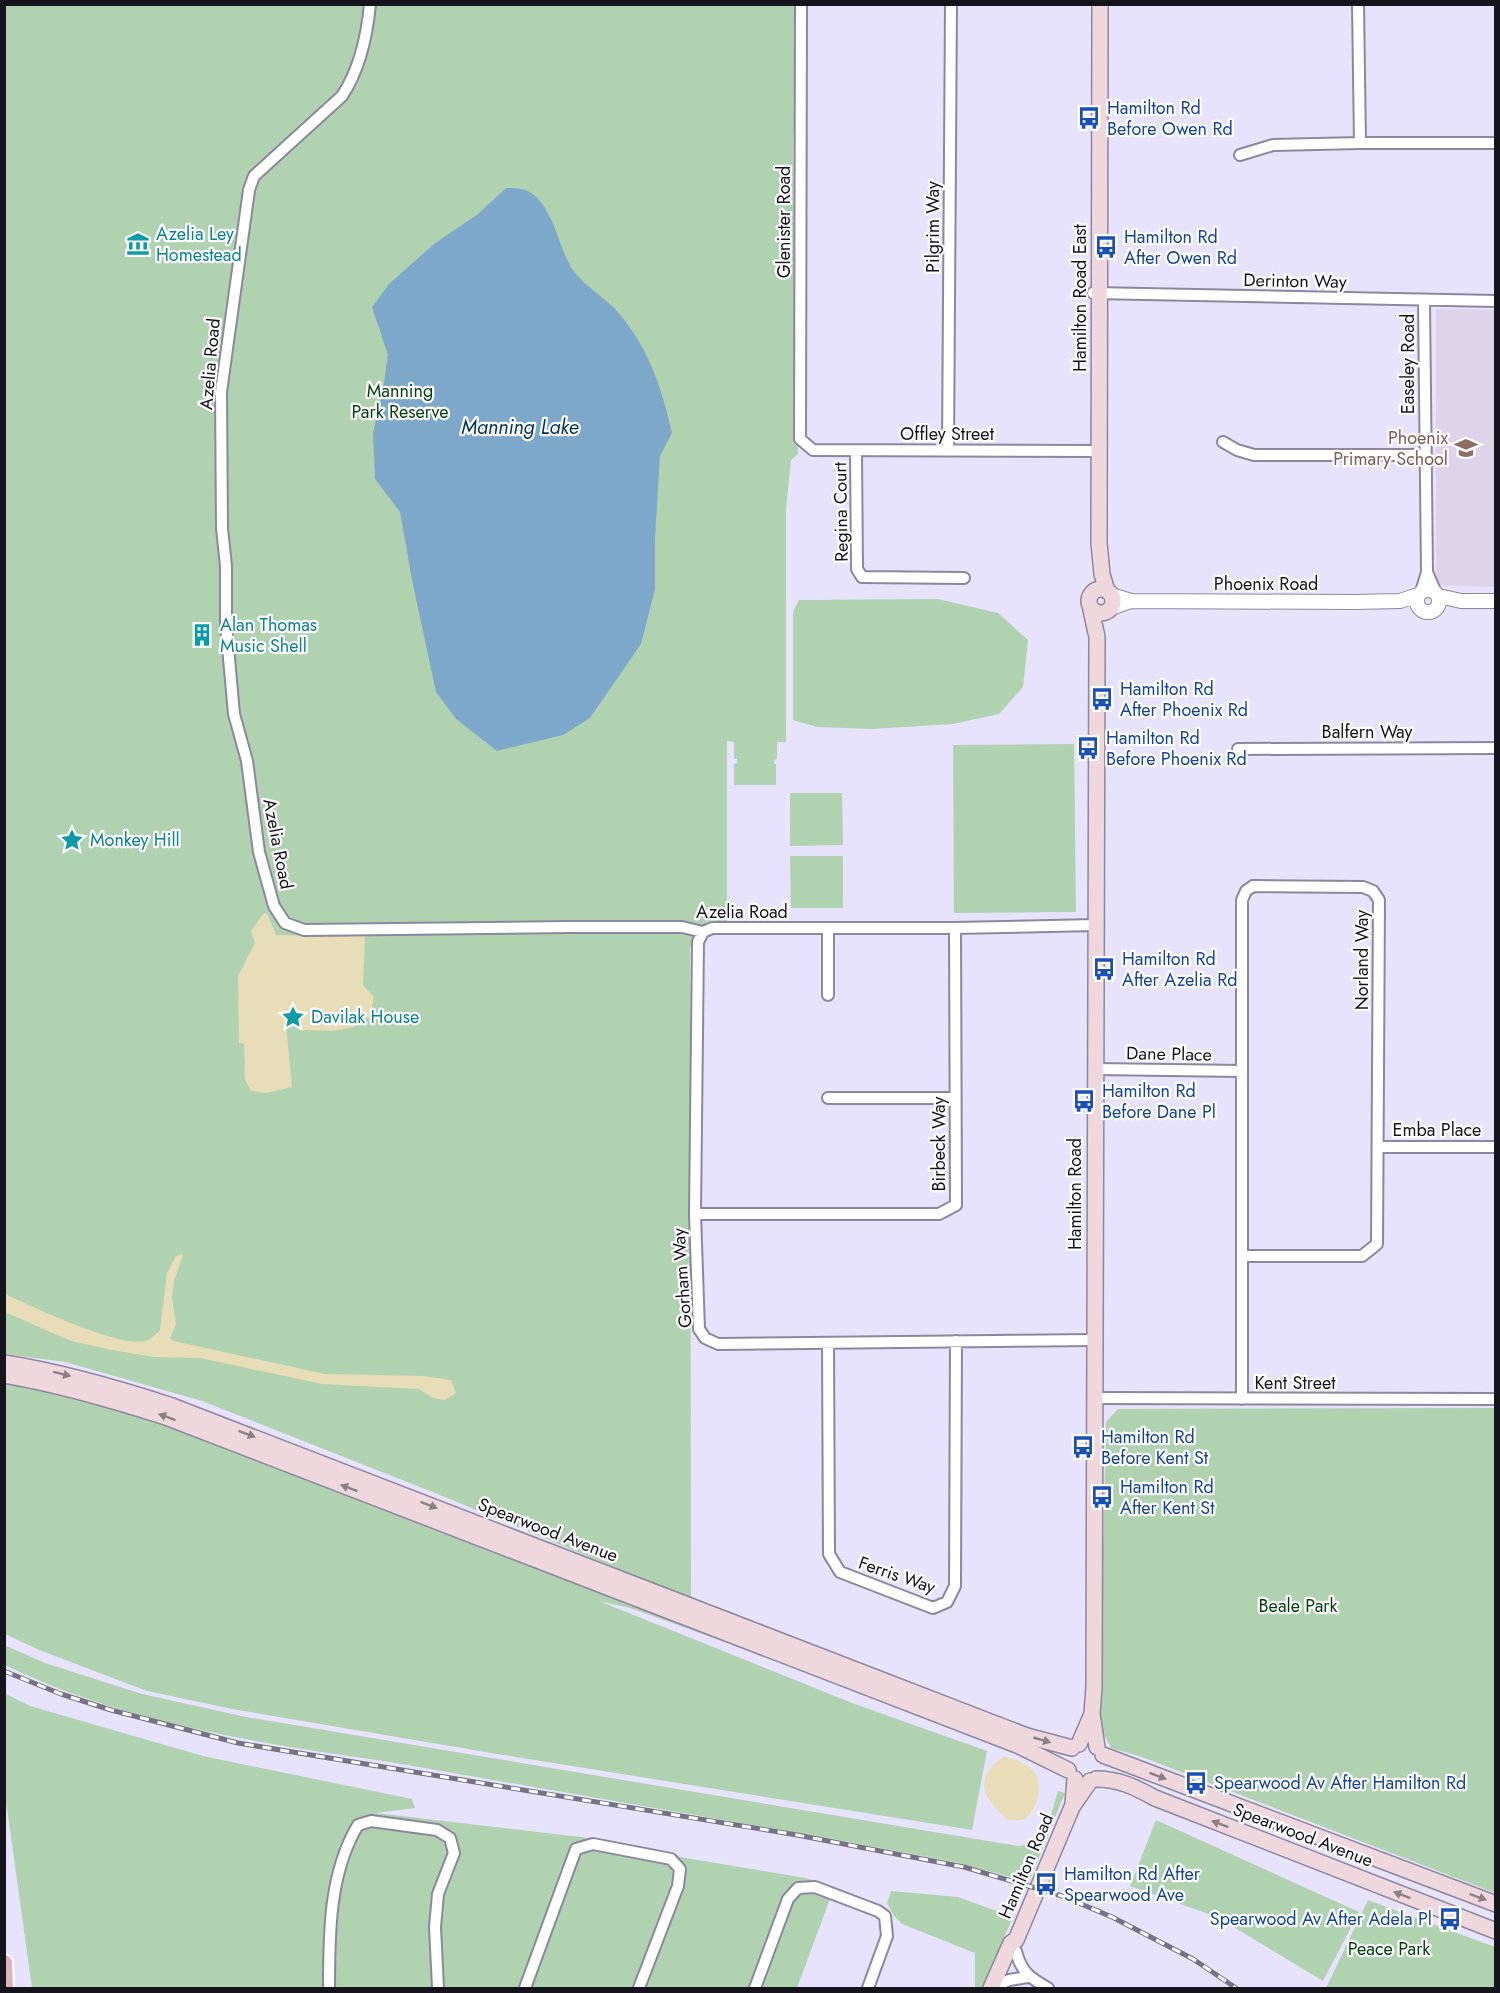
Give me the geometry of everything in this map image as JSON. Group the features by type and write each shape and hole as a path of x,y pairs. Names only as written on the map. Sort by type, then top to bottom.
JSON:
{"main road":[{"name":"Hamilton Road East","path":"1093,4 1096,451 1107,599"},
{"name":"Hamilton Road East","path":"1096,293 1100,4"},
{"name":"Hamilton Road","path":"1100,1751 1092,1714 1094,1687 1097,637 1091,610 1102,614 1107,599"},
{"name":"Hamilton Road","path":"1097,637 1107,599"},
{"name":"Spearwood Avenue","path":"4,1363 37,1368 111,1386 172,1406 1016,1732 1075,1746"},
{"name":"Spearwood Avenue","path":"4,1375 30,1379 106,1398 166,1417 1017,1745 1082,1777 1116,1779 1155,1798 1496,1931"},
{"name":"Hamilton Road","path":"1075,1746 1092,1714"},
{"path":"1091,1744 1100,1751 1105,1765 1100,1775 1082,1777 1066,1759 1075,1746 1091,1744"},
{"name":"Spearwood Avenue","path":"1100,1751 1496,1904"},
{"name":"Hamilton Road","path":"998,1987 1072,1807 1082,1777"},
{"path":"4,1963 5,1989"}],"street":[{"name":"Azelia Road","path":"370,4 368,33 351,83 342,96 254,176 249,190 221,392 222,528 226,566 226,625 234,714 247,761 257,844 274,906 285,923 304,930 682,927 703,932 712,928 956,928 1095,925"},
{"name":"Glenister Road","path":"800,439 801,4"},
{"name":"Pilgrim Way","path":"948,450 951,4"},
{"path":"1358,4 1360,143"},
{"path":"1240,155 1273,145 1496,143"},
{"name":"Derinton Way","path":"1096,293 1496,301"},
{"name":"Easeley Road","path":"1420,599 1427,572 1424,301"},
{"name":"Offley Street","path":"800,439 813,450 1096,451"},
{"path":"1223,441 1237,450 1254,455 1425,455"},
{"name":"Regina Court","path":"856,451 857,569 862,577 964,578"},
{"name":"Easeley Road","path":"1427,572 1437,599"},
{"path":"1437,599 1428,613 1420,599 1427,590 1437,599 1496,601"},
{"name":"Phoenix Road","path":"1107,599 1131,602 1420,599"},
{"name":"Balfern Way","path":"1238,749 1496,748"},
{"name":"Norland Way","path":"1242,1257 1362,1256 1377,1244 1379,900 1373,891 1363,887 1253,886 1246,891 1242,900 1242,1071 1242,1257 1242,1399"},
{"path":"828,928 828,995"},
{"name":"Birbeck Way","path":"694,1214 939,1214 956,1205 956,928"},
{"name":"Gorham Way","path":"703,932 698,942 694,1214 699,1329 705,1338 718,1344 1095,1340"},
{"name":"Dane Place","path":"1095,1069 1242,1071"},
{"path":"828,1098 956,1098"},
{"name":"Emba Place","path":"1378,1147 1496,1147"},
{"name":"Ferris Way","path":"828,1343 829,1554 840,1572 933,1608 947,1602 955,1586 956,1341"},
{"name":"Kent Street","path":"1095,1398 1496,1399"},
{"path":"330,1989 330,1934 336,1888 350,1839 358,1825 371,1821 437,1830 450,1838 454,1852 438,1894 435,1927 438,1989"},
{"path":"525,1989 576,1849 593,1844 671,1859 680,1869 678,1886 639,1989"},
{"path":"755,1989 788,1899 798,1888 815,1887 878,1911 885,1916 888,1925 887,1936 868,1989"},
{"path":"1016,1945 1018,1961 1028,1977 1048,1989"},
{"path":"998,1987 1018,1977 1028,1977"}],"shaded area":[{"name":"Phoenix Primary School","path":"1436,309 1495,310 1495,587 1436,585"}],"green space":[{"name":"Manning Park Reserve","path":"4,5 799,5 793,154 798,454 791,460 786,509 786,742 777,742 777,759 774,760 776,785 734,785 734,764 737,763 737,759 734,759 734,742 727,741 727,921 707,921 690,947 691,1599 445,1497 202,1401 65,1362 5,1354"},
{"path":"938,599 998,613 1028,640 1023,687 999,714 953,724 872,729 817,727 793,720 793,612 799,600"},
{"path":"1074,744 1076,912 954,913 953,745"},
{"path":"790,793 842,793 843,845 790,846"},
{"path":"790,856 843,856 843,908 791,908"},
{"path":"5,1385 48,1389 153,1418 826,1678 630,1608 599,1601 852,1703 987,1751 972,1830 232,1709 147,1691 39,1650 5,1634"},
{"name":"Beale Park","path":"1495,1408 1495,1893 1142,1757 1111,1748 1099,1725 1106,1422 1118,1409"},
{"path":"4,1645 45,1663 142,1694 246,1717 1018,1846 1036,1840 1042,1834 1050,1818 1058,1791 1065,1793 1029,1882 959,1863 844,1841 384,1761 288,1747 190,1728 142,1716 49,1685 5,1665"},
{"path":"4,1693 30,1706 203,1756 412,1799 415,1808 376,1813 581,1837 680,1857 806,1878 834,1888 797,1988 32,1988 5,1794"},
{"path":"1156,1820 1359,1912 1323,1981 1217,1917 1130,1886"},
{"path":"891,1891 958,1897 1013,1917 982,1988 975,1988 975,1953 902,1924 894,1916 887,1903"},
{"name":"Peace Park","path":"1368,1900 1495,1947 1495,1988 1326,1988"}],"sand":[{"path":"267,913 276,935 365,936 363,985 374,997 370,1016 354,1027 333,1031 303,1030 293,1024 286,1025 292,1087 266,1093 251,1091 245,1080 244,1044 239,1043 238,976 255,943 251,931 263,914"},
{"path":"183,1254 174,1281 172,1298 176,1325 170,1338 173,1341 325,1374 424,1376 451,1380 456,1393 445,1400 433,1398 419,1389 322,1384 200,1358 154,1357 112,1350 71,1341 5,1312 5,1294 97,1333 133,1342 146,1341 160,1330 167,1273 176,1256"},
{"path":"1003,1757 1012,1758 1025,1765 1036,1774 1038,1779 1037,1800 1031,1813 1022,1820 1008,1820 992,1804 984,1789 987,1773"}],"water":[{"name":"Manning Lake","path":"506,188 518,188 534,195 548,213 566,258 575,273 626,322 652,367 672,433 660,456 655,539 655,589 641,644 590,718 563,735 497,751 456,719 436,692 400,512 375,479 373,433 388,355 372,307 390,283 434,244 478,214"}],"railway":[{"path":"4,1671 61,1694 111,1710 238,1743 797,1835 964,1867 1062,1896 1112,1917 1193,1959 1236,1988"}],"place":[{"name":"Hamilton Rd Before Owen Rd","path":"1089,118"},
{"name":"Azelia Ley Homestead","path":"138,244"},
{"name":"Hamilton Rd After Owen Rd","path":"1106,247"},
{"name":"Phoenix Primary School","path":"1466,448"},
{"name":"Alan Thomas Music Shell","path":"202,635"},
{"name":"Hamilton Rd After Phoenix Rd","path":"1102,699"},
{"name":"Hamilton Rd Before Phoenix Rd","path":"1088,748"},
{"name":"Monkey Hill","path":"72,840"},
{"name":"Hamilton Rd After Azelia Rd","path":"1104,969"},
{"name":"Davilak House","path":"293,1017"},
{"name":"Hamilton Rd Before Dane Pl","path":"1084,1101"},
{"name":"Hamilton Rd Before Kent St","path":"1083,1447"},
{"name":"Hamilton Rd After Kent St","path":"1102,1497"},
{"name":"Spearwood Av After Hamilton Rd","path":"1196,1783"},
{"name":"Hamilton Rd After Spearwood Ave","path":"1046,1884"},
{"name":"Spearwood Av After Adela Pl","path":"1450,1919"}]}
